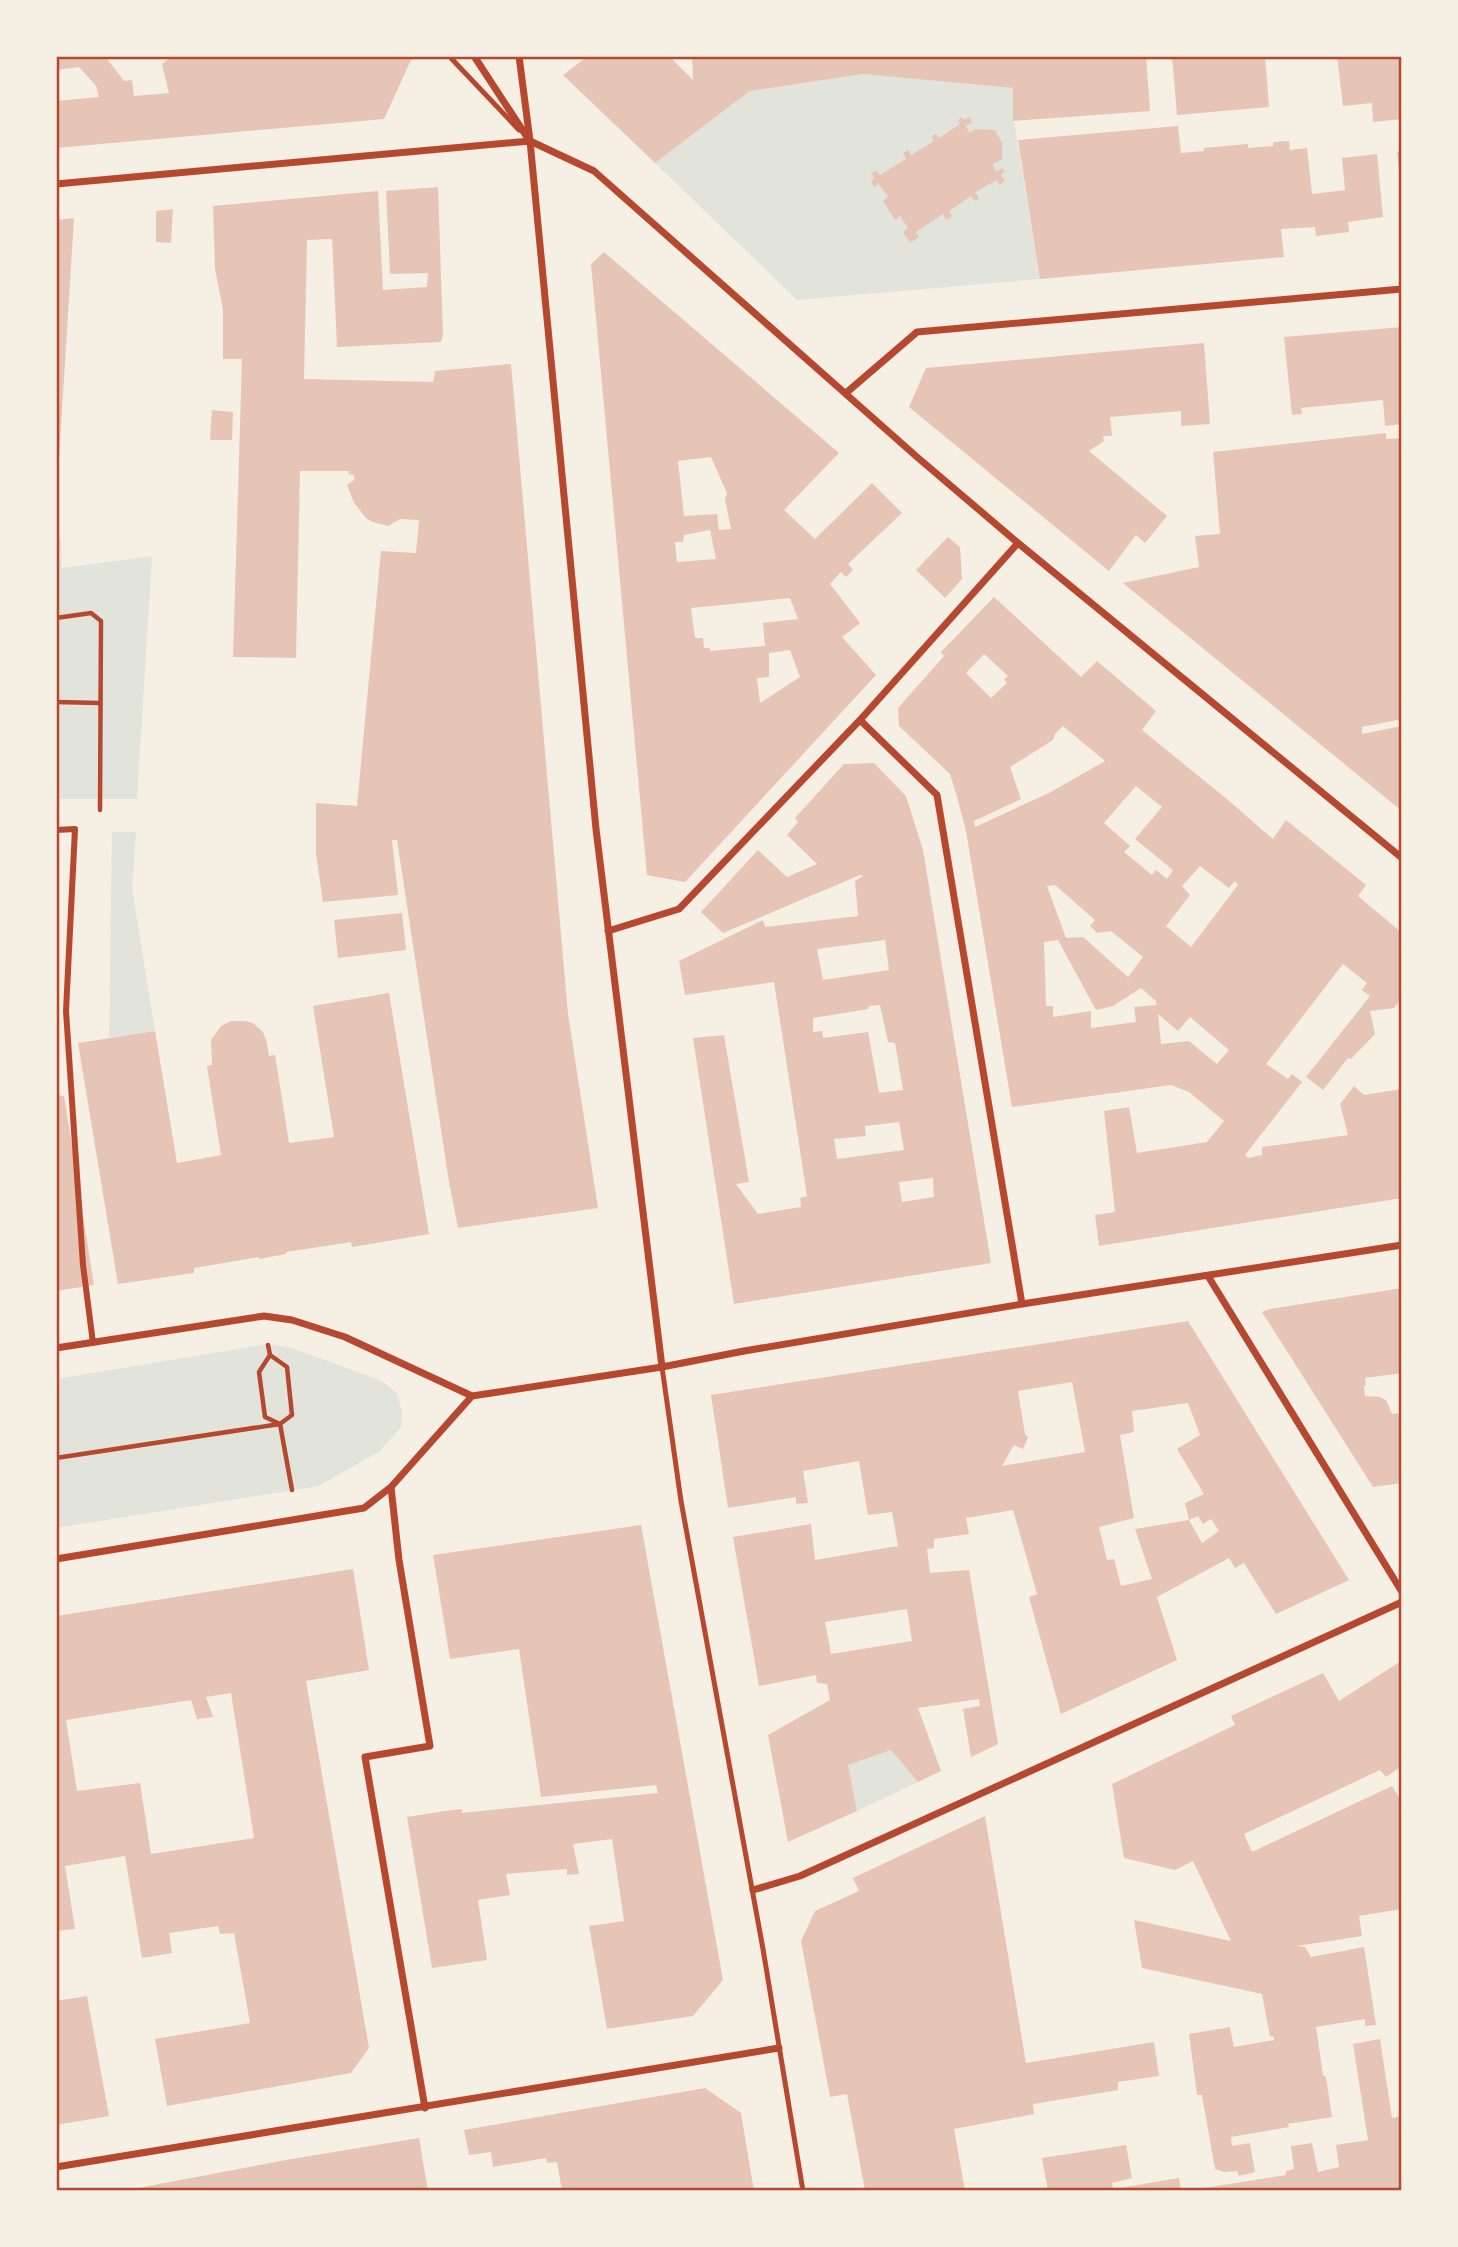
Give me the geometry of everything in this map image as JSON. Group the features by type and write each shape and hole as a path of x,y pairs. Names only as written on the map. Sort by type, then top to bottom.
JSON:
{"street":[{"path":"474,56 530,141"},
{"path":"519,56 530,141 593,802 662,1367"},
{"path":"56,184 530,141 594,171 1018,543 1402,858"},
{"path":"846,393 917,332 1402,289"},
{"path":"608,931 679,909 860,720 1018,543"},
{"path":"860,720 937,795 1022,1304"},
{"path":"56,830 75,829 66,1011 83,1265 93,1343"},
{"path":"56,1348 264,1316 292,1320 345,1337 471,1396 662,1367 1022,1304 1402,1245"},
{"path":"1209,1276 1402,1592"},
{"path":"56,1559 364,1508 391,1487 471,1396"},
{"path":"391,1487 398,1560 430,1746 365,1757 425,2108"},
{"path":"753,1890 800,1876 1402,1602"},
{"path":"56,2167 779,2048"}],"lane":[{"path":"449,56 530,141"},
{"path":"662,1367 683,1513 753,1890 803,2191"}],"path":[{"path":"56,618 91,613 101,621 99,823 75,829"},
{"path":"56,702 100,703"},
{"path":"56,1458 280,1424 292,1415 287,1367 270,1355 259,1372 265,1417 280,1424"},
{"path":"280,1424 297,1519"}],"shaded area":[{"path":"863,74 1013,88 1014,121 1040,279 797,300 655,163 750,91"},
{"path":"56,532 61,539 62,568 152,556 137,799 56,799"},
{"path":"112,832 136,832 132,888 155,1031 109,1038"},
{"path":"268,1344 292,1348 382,1381 397,1393 402,1412 401,1427 380,1451 319,1486 56,1528 56,1379"},
{"path":"891,1750 918,1782 857,1811 848,1765"}],"building":[{"path":"56,56 105,56 124,81 132,80 134,96 169,93 162,64 169,56 411,56 413,60 384,119 56,148 56,101 99,97 96,86 79,67 56,70"},
{"path":"588,56 669,56 693,80 692,56 1146,56 1150,111 1013,121 1013,88 863,74 750,91 655,163 563,75"},
{"path":"1172,56 1265,56 1269,107 1177,115"},
{"path":"1337,56 1402,56 1402,119 1373,122 1372,103 1343,106"},
{"path":"962,117 964,120 969,117 972,122 966,126 970,133 975,129 995,130 1002,143 1002,159 993,164 996,172 1002,168 1005,171 1001,175 1005,181 999,185 997,180 975,192 979,198 975,201 971,196 949,211 952,216 946,220 943,214 916,232 919,237 910,243 903,232 908,228 900,216 895,220 883,201 888,197 879,184 874,187 871,173 876,170 880,175 906,159 903,153 908,150 911,155 934,141 932,136 936,134 939,138 960,124 958,120"},
{"path":"1178,126 1181,153 1248,144 1248,148 1273,146 1273,142 1289,141 1290,150 1307,148 1312,194 1345,190 1342,158 1377,154 1383,217 1348,222 1349,232 1316,236 1315,227 1281,229 1284,257 1040,279 1018,140"},
{"path":"1402,151 1402,179 1400,179 1397,152"},
{"path":"438,187 443,334 441,342 337,347 332,239 307,240 304,379 433,382 435,371 511,364 568,1014 598,1208 458,1228 397,840 392,840 398,895 323,902 316,854 316,803 357,806 381,551 416,553 419,520 400,519 388,526 373,522 367,519 354,503 347,485 354,480 354,475 348,474 349,471 300,471 296,658 233,657 242,359 223,359 223,310 215,269 213,206 378,191 383,290 427,287 428,273 390,273 386,191"},
{"path":"173,209 171,243 156,242 156,211"},
{"path":"74,218 58,474 56,474 56,220"},
{"path":"604,252 839,453 784,510 815,539 872,483 902,513 848,564 853,570 846,577 841,572 830,584 860,623 842,637 876,675 685,882 647,875 591,264","holes":["711,457 727,493 725,499 731,529 719,530 717,514 684,516 678,461","710,530 716,559 677,562 675,542 683,542 684,535","790,598 798,619 763,623 765,646 710,651 710,648 704,648 703,638 695,638 691,608","790,650 800,677 760,703 757,678 769,677 769,653"]},
{"path":"1402,327 1402,424 1385,426 1383,400 1301,408 1302,414 1292,415 1284,337"},
{"path":"1204,343 1210,424 1181,426 1181,411 1110,417 1112,436 1103,436 1104,441 1089,451 1167,516 1145,543 1136,535 1109,571 909,407 926,368"},
{"path":"212,410 233,412 232,440 210,440"},
{"path":"1386,433 1386,439 1402,438 1402,719 1362,727 1362,734 1402,726 1402,811 1123,583 1199,567 1195,536 1220,534 1213,452"},
{"path":"948,537 960,547 962,579 945,598 916,570"},
{"path":"994,597 1081,677 1097,661 1156,711 1142,730 1273,839 1286,820 1366,885 1358,896 1402,933 1402,998 1394,1008 1370,1011 1375,1034 1351,1059 1348,1058 1323,1090 1306,1077 1370,996 1362,990 1367,983 1343,964 1266,1064 1288,1079 1292,1074 1302,1082 1245,1155 1248,1158 1262,1155 1262,1147 1348,1135 1340,1104 1354,1086 1364,1095 1402,1089 1402,1198 1099,1246 1095,1215 1115,1212 1104,1111 1129,1107 1137,1153 1207,1142 1224,1121 1189,1092 1171,1085 1012,1107 966,831 957,797 950,774 899,726 898,708 944,656 941,652","holes":["984,654 1008,676 1004,679 1007,683 991,698 966,673","1063,726 1105,761 1051,792 975,827 974,821 1021,799 1010,767 1053,740","1136,786 1162,807 1135,839 1173,870 1167,879 1156,870 1152,875 1124,852 1130,846 1104,823","1200,866 1229,888 1235,881 1238,885 1191,947 1166,926 1190,895 1182,886","1055,885 1095,920 1090,926 1097,933 1111,931 1143,957 1128,977 1083,937 1066,938 1047,886","1058,940 1096,1010 1113,1006 1141,988 1156,1001 1156,1005 1134,1007 1136,1022 1091,1028 1091,1011 1053,1017 1053,1006 1046,1006 1044,942","1158,1014 1178,1031 1190,1017 1229,1050 1217,1064 1189,1041 1161,1044"]},
{"path":"874,763 906,796 923,850 991,1263 734,1304 693,1038 724,1035 749,1182 736,1184 758,1214 801,1207 800,1198 807,1196 774,982 685,995 679,961 763,920 765,927 858,916 855,881 863,876 860,875 723,933 701,912 758,850 787,877 817,864 787,835 798,822 795,818 844,764","holes":["885,940 889,970 823,980 817,949","880,1005 888,1042 895,1043 903,1090 879,1093 868,1032 823,1038 822,1031 813,1032 813,1018 868,1009 869,1006","899,1122 904,1150 837,1159 834,1139 866,1136 865,1126","933,1178 934,1197 902,1202 899,1182"]},
{"path":"402,913 406,950 338,958 334,920"},
{"path":"389,993 429,1234 352,1247 351,1242 286,1252 259,1259 194,1268 194,1273 118,1284 78,1043 155,1031 177,1163 221,1155 207,1066 212,1065 211,1040 221,1026 231,1021 245,1021 253,1023 263,1032 269,1056 275,1055 289,1143 334,1137 313,1006"},
{"path":"56,1095 64,1096 94,1285 56,1291"},
{"path":"1402,1288 1402,1373 1365,1378 1364,1386 1365,1396 1380,1397 1386,1400 1392,1414 1402,1413 1402,1483 1373,1487 1262,1312"},
{"path":"1188,1321 1349,1580 1276,1614 1244,1563 1235,1568 1229,1558 1157,1597 1177,1660 1061,1714 1029,1597 1037,1594 1013,1510 966,1518 969,1534 934,1539 934,1548 927,1549 930,1573 969,1570 998,1744 971,1757 963,1709 980,1706 979,1699 918,1708 941,1771 918,1782 891,1750 848,1765 857,1811 788,1842 768,1735 830,1700 827,1684 817,1683 816,1675 759,1686 733,1537 811,1524 815,1560 898,1546 892,1512 868,1515 859,1461 803,1471 808,1503 796,1504 796,1497 728,1508 711,1395","holes":["1072,1382 1085,1452 1002,1466 1014,1445 1023,1449 1028,1437 1025,1434 1018,1391","1188,1403 1200,1435 1177,1449 1204,1494 1185,1503 1189,1520 1135,1529 1152,1579 1121,1586 1114,1559 1107,1560 1099,1527 1134,1518 1120,1435 1134,1432 1132,1411","1198,1516 1203,1524 1211,1519 1219,1531 1202,1543 1189,1520","907,1609 912,1641 831,1654 825,1622"]},
{"path":"641,1525 723,1980 693,2016 607,2029 589,1926 624,1921 612,1839 573,1844 579,1874 567,1875 567,1869 506,1874 510,1895 478,1900 487,1960 432,1968 407,1817 462,1809 462,1813 658,1793 656,1785 541,1797 519,1649 450,1659 433,1555"},
{"path":"353,1569 369,1670 306,1681 369,2048 351,2073 167,2106 155,2039 250,2023 234,1933 220,1934 218,1926 169,1933 172,1953 142,1958 125,1856 65,1866 75,1929 56,1931 56,1616","holes":["231,1693 254,1838 151,1854 140,1783 77,1791 66,1720 191,1700 197,1719 213,1717 206,1697"]},
{"path":"1401,1661 1402,1766 1386,1777 1380,1770 1244,1834 1252,1852 1392,1786 1402,1803 1402,1909 1359,1916 1362,1936 1297,1946 1305,1947 1311,1957 1364,1947 1376,2025 1365,2026 1365,2019 1316,2027 1332,2117 1231,2137 1232,2146 1250,2143 1255,2172 1239,2176 1237,2171 1224,2172 1215,2169 1202,2095 1197,2095 1189,2034 1230,2027 1234,2047 1274,2040 1274,2037 1270,2036 1262,1994 1142,1968 1134,1920 1231,1941 1193,1861 1175,1870 1124,1858 1112,1784 1235,1725 1231,1716 1323,1673 1339,1701"},
{"path":"985,1816 1026,2063 1154,2042 1159,2076 1118,2082 1118,2090 1033,2104 1034,2114 954,2129 965,2191 865,2191 847,2094 830,2097 801,1941 815,1911 859,1891 853,1878"},
{"path":"87,1996 109,2116 56,2125 56,2001"},
{"path":"1380,2039 1392,2118 1402,2116 1402,2191 1198,2191 1286,2175 1286,2171 1294,2169 1291,2146 1312,2143 1318,2172 1339,2167 1336,2145 1368,2140 1353,2044"},
{"path":"705,2088 741,2113 754,2191 562,2191 557,2162 547,2163 546,2158 493,2167 491,2152 469,2155 464,2130"},
{"path":"419,2138 428,2191 122,2191 286,2160"},
{"path":"1126,2145 1132,2178 1112,2183 1113,2189 1179,2178 1181,2191 1048,2191 1042,2158"}]}
